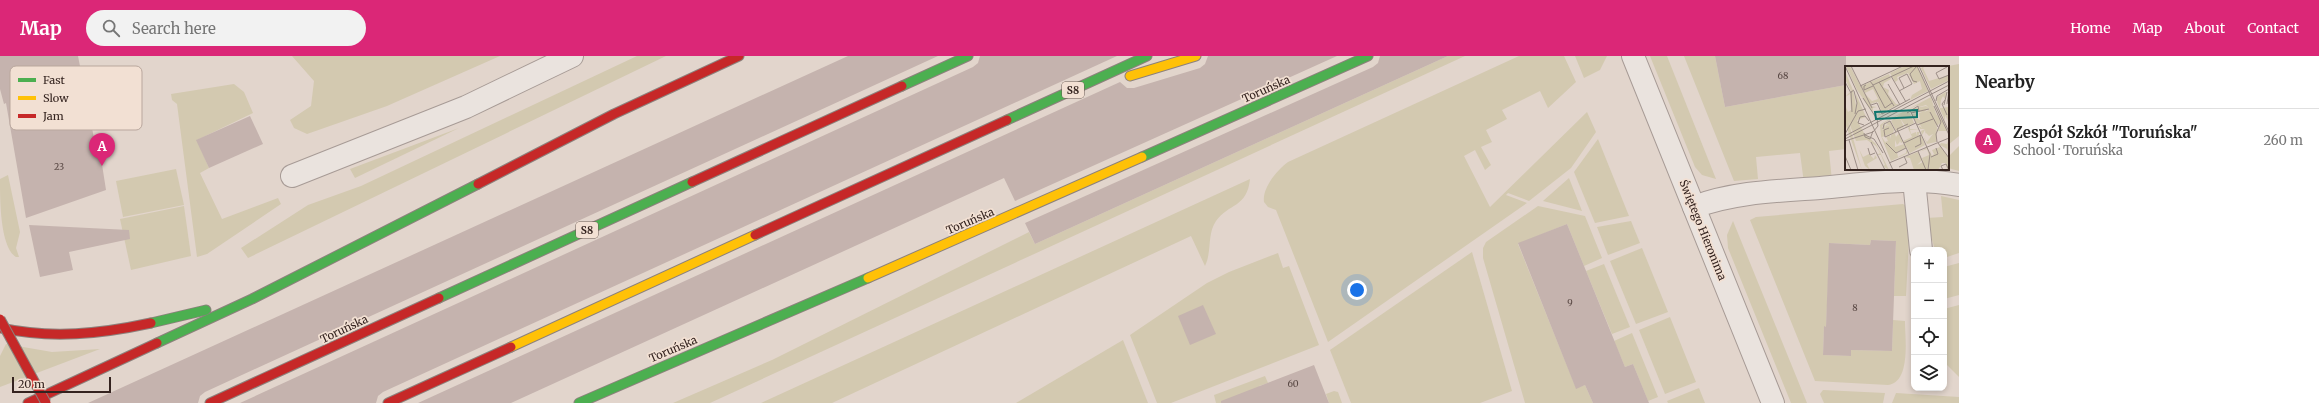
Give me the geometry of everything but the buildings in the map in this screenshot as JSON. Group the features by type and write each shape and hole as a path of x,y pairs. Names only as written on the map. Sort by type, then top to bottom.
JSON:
{"main road":[{"path":"28,403 252,299 614,114 739,56"},
{"name":"Toruńska","path":"210,403 967,56"},
{"name":"S8","path":"388,403 1147,56"},
{"path":"1000,124 1074,94 1196,56"},
{"name":"Toruńska","path":"579,403 1013,215 1368,56"},
{"path":"0,328 46,335 85,334 140,326 252,299"},
{"path":"0,319 46,403"}],"street":[{"path":"292,176 466,106 572,56"},
{"name":"Świętego Hieronima","path":"1636,64 1773,403"},
{"path":"1914,180 1921,247"},
{"path":"1694,207 1717,200 1750,194 1914,180 1959,185"}],"shaded area":[{"path":"292,56 500,56 387,106 307,134 294,128 290,120 311,106 314,81"},
{"path":"637,56 666,56 248,258 241,248 308,205 361,186"},
{"path":"1448,56 1465,56 710,403 673,403 772,360 1029,232 1035,244"},
{"path":"1519,56 1564,56 1576,82 1548,108 1540,91 1502,110 1507,119 1486,130 1492,142 1481,147 1491,165 1485,170 1475,150 1464,156 1490,207 1587,112 1596,132 1571,168 1529,201 1508,193 1506,195 1527,203 1328,342 1276,210 1268,207 1264,202 1265,191 1271,180 1288,162"},
{"path":"1575,56 1607,56 1600,70 1584,78"},
{"path":"1650,56 1667,56 1716,179 1702,175 1695,167"},
{"path":"1684,56 1715,56 1725,107 1845,85 1845,149 1829,151 1832,181 1804,183 1800,153 1756,157 1758,179 1734,181"},
{"path":"1959,64 1959,136 1949,144 1949,66"},
{"path":"234,84 244,92 253,113 197,140 209,168 200,173 222,219 278,198 281,204 207,254 197,257 177,104 172,100 171,94"},
{"path":"459,128 355,178 350,169"},
{"path":"1598,139 1629,216 1595,223 1574,172"},
{"path":"1959,146 1959,171 1949,168 1949,156"},
{"path":"176,169 184,205 123,217 116,181"},
{"path":"8,175 20,232 16,248 19,257 16,257 11,252 7,244 2,222 0,179"},
{"path":"1569,178 1582,211 1543,201"},
{"path":"1250,179 1245,195 1237,204 1221,215 1213,226 1205,266 1191,236 832,403 761,403"},
{"path":"1941,196 1959,200 1959,253 1947,257 1947,247 1934,247 1926,218 1943,217"},
{"path":"1903,204 1909,208 1910,220 1906,296 1894,296 1896,241 1871,240 1870,245 1830,243 1826,327 1824,327 1823,355 1851,356 1851,350 1892,351 1893,320 1905,321 1905,359 1900,376 1895,382 1888,385 1815,381 1750,220 1756,217"},
{"path":"184,206 191,256 131,270 120,219"},
{"path":"1538,206 1585,216 1602,258 1584,266 1567,224 1518,244 1576,388 1585,385 1593,403 1525,403 1483,258 1483,248 1486,242"},
{"path":"1631,221 1640,243 1608,255 1597,227"},
{"path":"1733,221 1807,403 1791,403 1728,248 1727,235"},
{"path":"1642,248 1668,312 1636,324 1610,261"},
{"path":"1472,252 1512,391 1480,403 1351,403 1330,350"},
{"path":"1278,253 1283,268 1289,266 1319,345 1171,403 1157,403 1130,335 1207,283 1229,272"},
{"path":"1959,263 1959,295 1947,298 1947,283 1947,266"},
{"path":"1604,264 1630,327 1612,334 1586,271"},
{"path":"1959,305 1959,377 1947,365 1947,308"},
{"path":"1670,317 1696,382 1665,394 1639,330"},
{"path":"1632,333 1658,397 1648,401 1633,364 1625,367 1614,341"},
{"path":"1123,340 1148,403 1016,403"},
{"path":"6,344 52,352 100,349 0,387 0,356"},
{"path":"1265,376 1268,383 1259,386 1266,403 1216,403 1214,395"},
{"path":"1699,388 1705,403 1668,403 1667,401"},
{"path":"1823,390 1885,393 1883,403 1824,403 1820,394"},
{"path":"1334,391 1338,392 1342,403 1329,403 1326,394"},
{"path":"1896,393 1959,397 1959,403 1892,403"}],"traffic: fast":[{"path":"902,86 968,56"},
{"path":"1007,120 1147,56"},
{"path":"1142,157 1368,56"},
{"path":"439,298 692,182"},
{"path":"157,343 252,299 478,184"},
{"path":"579,403 868,278"},
{"path":"151,323 206,310"}],"traffic: slow":[{"path":"1130,76 1196,56"},
{"path":"868,278 1142,157"},
{"path":"511,347 755,235"}],"traffic: jam":[{"path":"478,184 614,114 739,56"},
{"path":"692,182 902,86"},
{"path":"755,235 1007,120"},
{"path":"210,403 439,298"},
{"path":"0,319 46,403"},
{"path":"0,328 38,333 76,334 113,330 151,323"},
{"path":"28,403 157,343"},
{"path":"388,403 511,347"}],"place":[{"name":"Zespół Szkół \"Toruńska\"","path":"102,166"}]}
